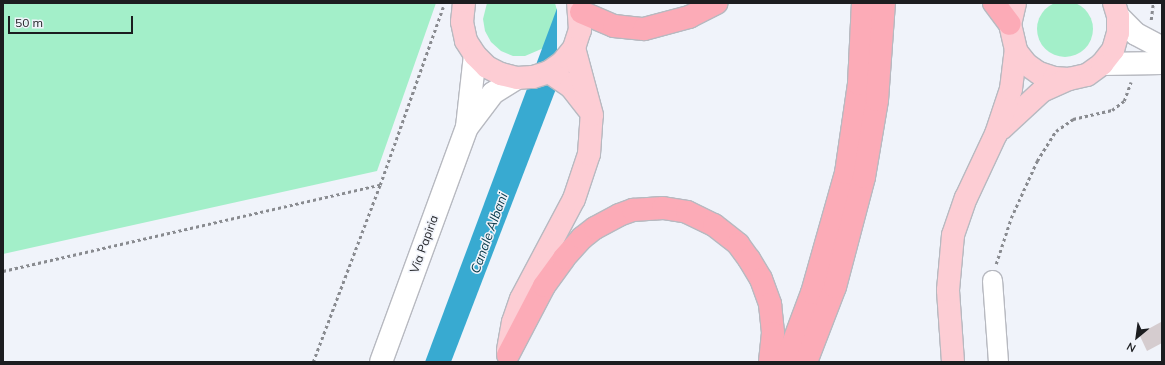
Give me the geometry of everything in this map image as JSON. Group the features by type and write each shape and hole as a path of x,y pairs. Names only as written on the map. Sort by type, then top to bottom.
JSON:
{"highway":[{"path":"580,8 614,26 644,29 689,17 716,3"},
{"path":"786,362 808,304 845,180 859,84 863,3"},
{"path":"806,362 835,287 864,177 877,100 884,3"},
{"path":"994,3 1010,24"},
{"path":"508,358 547,281 582,238 595,228 619,215 634,210 663,208 687,212 714,225 730,237 746,255 761,278 770,304 773,333 770,362"}],"main road":[{"name":"Via Papiria","path":"464,3 462,22 466,41 475,55 491,69 517,78 533,77 548,72 562,63 574,48 580,30 580,8"},
{"path":"953,362 948,290 953,235 968,192 996,134 1011,89 1016,51 1010,24 1015,3"},
{"path":"1116,9 1136,34 1162,48"},
{"path":"996,134 1042,91 1069,79 1087,75 1102,64 1114,45 1118,33 1116,9"},
{"path":"508,358 513,322 521,299 581,181 591,143 592,115 574,48"},
{"path":"1016,51 1026,64 1039,73 1054,78 1069,79"},
{"name":"Via Papiria","path":"381,362 467,127 475,55"},
{"path":"1102,64 1162,63"},
{"path":"548,72 571,87 592,115"},
{"name":"Via Papiria","path":"467,127 493,93 517,78"}],"street":[{"path":"992,280 998,362"}],"path":[{"path":"313,362 380,185 444,3"},
{"path":"1150,25 1153,3"},
{"path":"992,280 999,250 1011,218 1037,161 1056,131 1073,119 1112,110 1124,101 1133,76"},
{"path":"3,271 380,185"}],"green space":[{"path":"1059,1 1071,1 1085,9 1093,23 1091,40 1085,49 1071,57 1059,57 1049,52 1042,45 1037,35 1037,23 1042,13 1049,6"},
{"path":"3,3 436,3 377,171 3,254"},
{"path":"487,3 555,3 558,14 546,47 525,56 513,56 501,51 491,42 485,31 483,19"}],"water":[{"name":"Canale Albani","path":"559,3 589,3 451,362 425,362"}],"pier":[{"path":"557,3 591,3 591,103 557,103"}],"building":[{"path":"1161,322 1162,343 1147,351 1139,334"}]}
